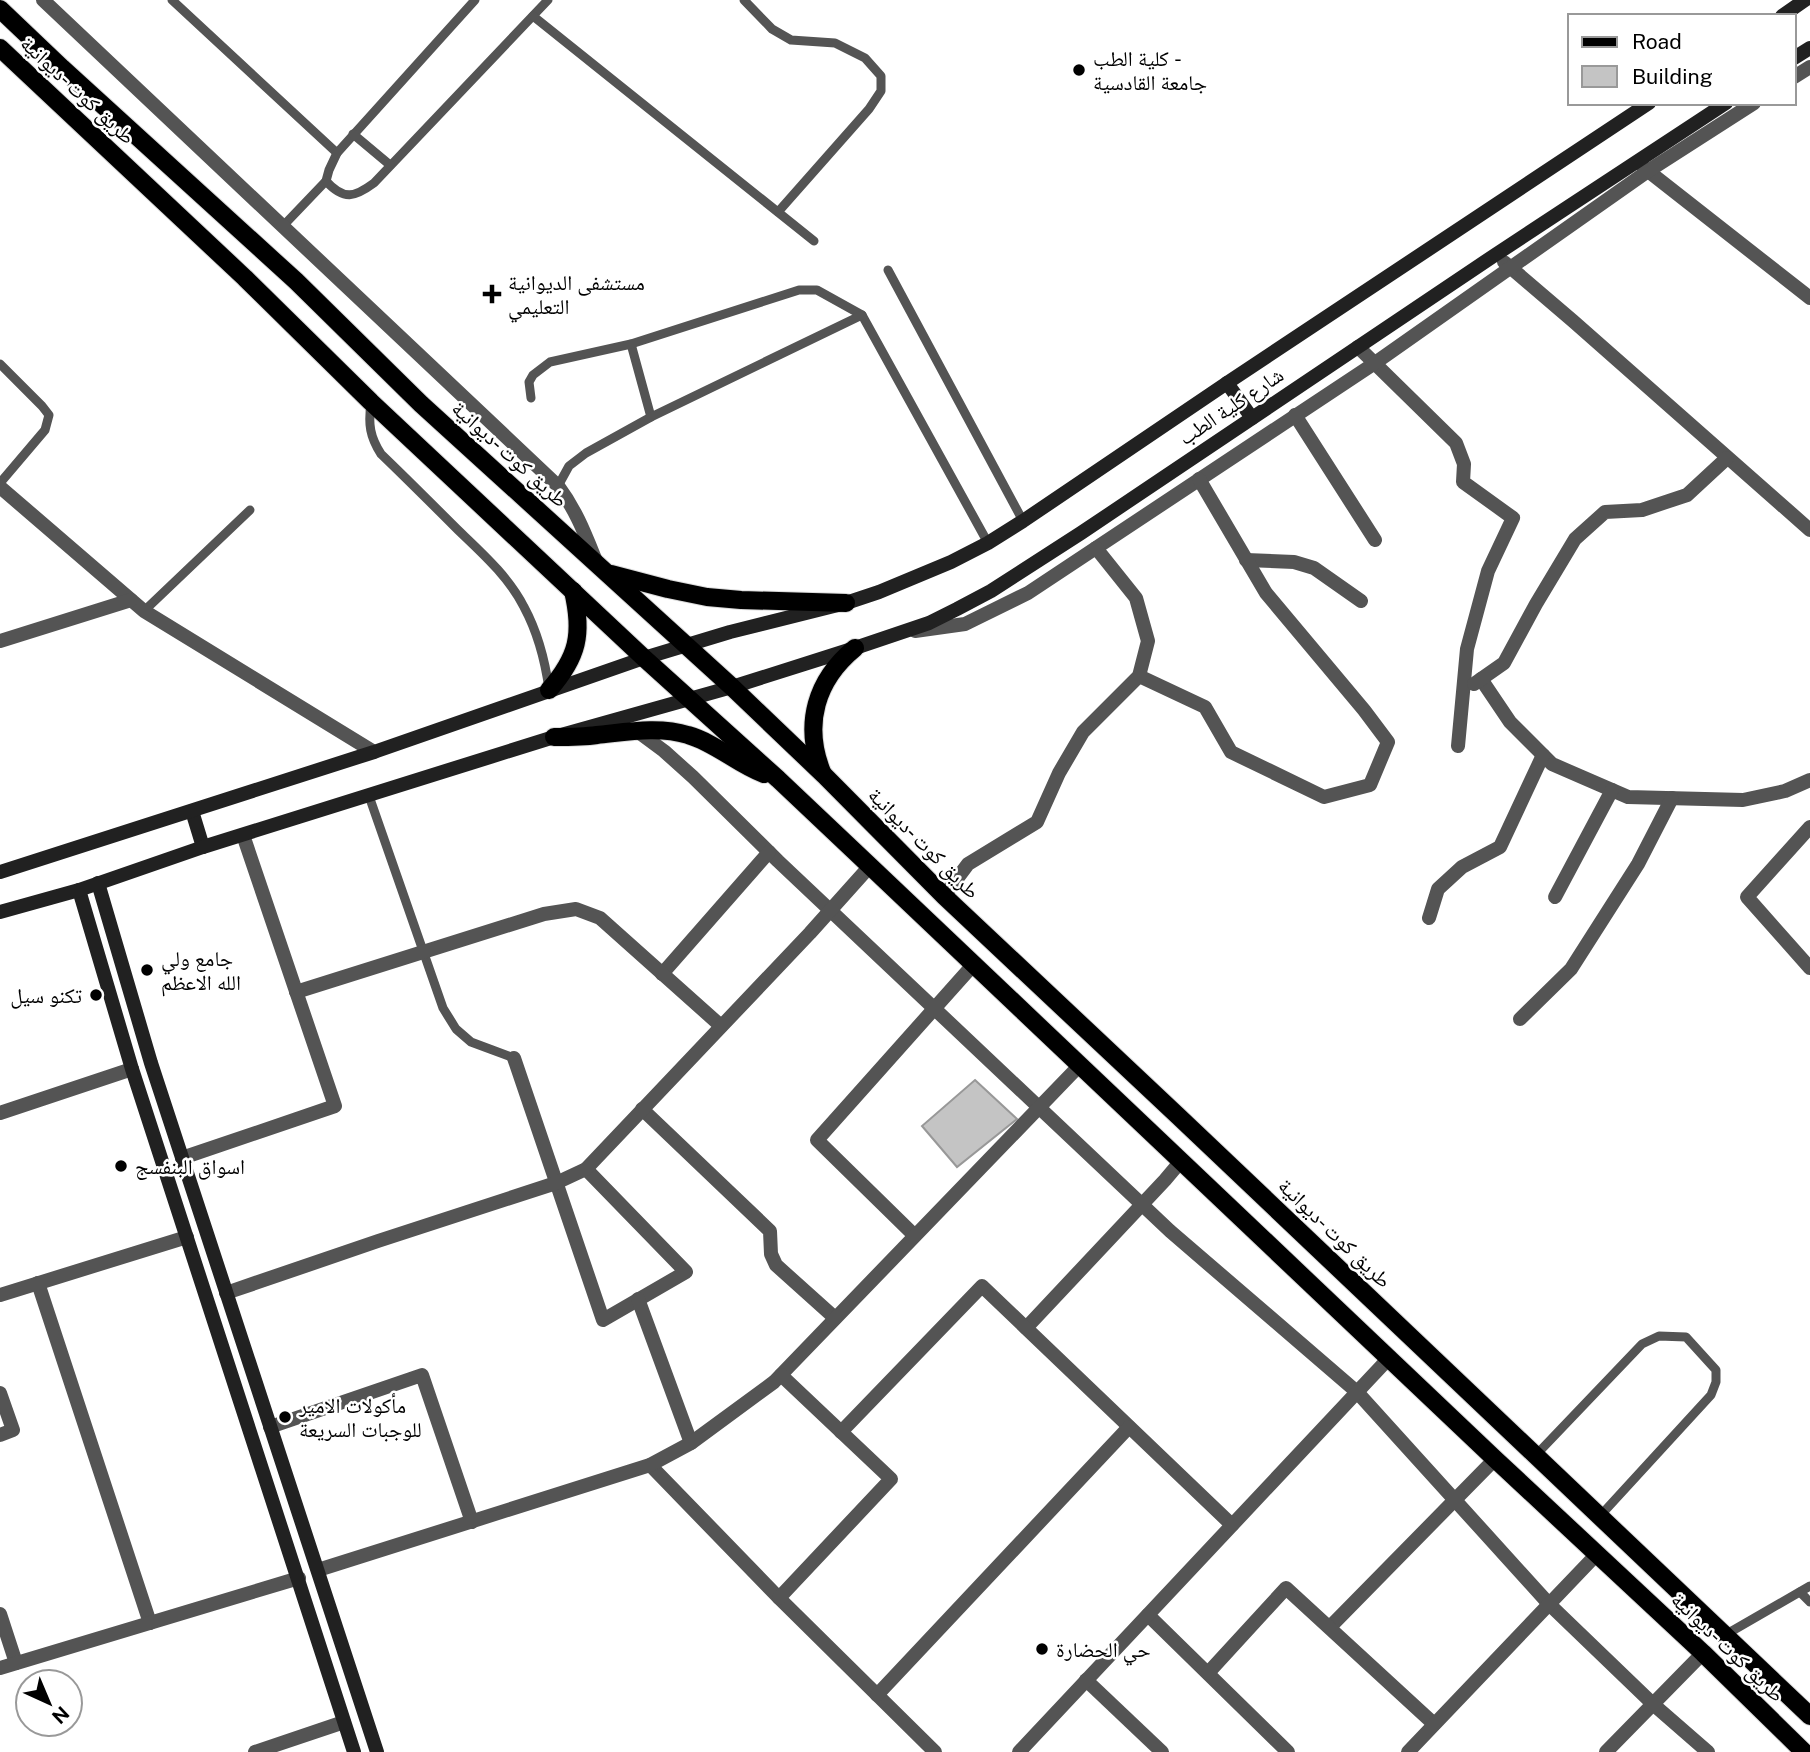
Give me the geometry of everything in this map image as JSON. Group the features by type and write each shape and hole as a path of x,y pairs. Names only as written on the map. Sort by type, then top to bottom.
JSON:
{"main road":[{"path":"1785,14 1805,0"},
{"name":"طريق كوت -ديوانية","path":"0,9 296,281 421,404 732,687 944,896 1810,1716"},
{"name":"طريق كوت -ديوانية","path":"0,48 245,278 371,402 974,964 1703,1653 1804,1752"},
{"name":"شارع كلية الطب","path":"0,872 374,752 644,658 846,603 915,579 1023,521 1646,105"},
{"name":"شارع كلية الطب","path":"0,912 79,890 203,847 554,737 732,687 893,635 957,610 1081,533 1495,255 1642,167 1723,105"},
{"path":"1227,383 1252,418"},
{"path":"603,568 668,589 707,597 846,603"},
{"path":"549,690 563,674 573,655 578,634 578,612 573,591"},
{"path":"824,775 814,745 814,713 829,677 843,658 855,648"},
{"path":"554,737 668,731 688,735 720,749 752,769 778,779"},
{"path":"192,811 203,847"},
{"path":"98,883 151,1063 377,1752"},
{"path":"79,890 132,1069 354,1752"}],"street":[{"path":"44,0 558,486 571,503 603,568"},
{"path":"893,635 965,624 1028,593 1375,363 1510,267 1642,167 1750,105"},
{"path":"1642,167 1809,295"},
{"path":"1495,255 1810,529"},
{"path":"1359,347 1456,443 1464,464 1463,482 1513,518 1489,571 1467,649 1458,746"},
{"path":"1295,415 1376,540"},
{"path":"1463,692 1504,663 1575,539 1605,512 1642,510 1687,495 1727,457"},
{"path":"1139,676 1205,707 1231,752 1324,797 1370,785 1388,742 1266,593 1199,479"},
{"path":"0,485 144,611 374,752"},
{"path":"944,896 968,864 1037,822 1059,772 1083,732 1139,676 1148,640 1136,598 1096,548"},
{"path":"1246,560 1294,562 1314,568 1361,601"},
{"path":"0,641 131,600"},
{"path":"1481,679 1510,722 1552,764 1628,797 1743,800 1785,791 1810,780"},
{"path":"637,731 693,777 1170,1231 1357,1392 1549,1604 1654,1705 1708,1752"},
{"path":"1429,918 1438,889 1462,867 1500,847 1543,755"},
{"path":"1555,897 1612,790"},
{"path":"1520,1019 1571,970 1638,864 1672,798"},
{"path":"1810,827 1748,897 1810,968"},
{"path":"182,1158 335,1106 243,835"},
{"path":"662,974 769,852"},
{"path":"226,1293 556,1183 586,1169 870,866"},
{"path":"296,992 544,914 576,909 600,918 721,1026"},
{"path":"914,1235 817,1140 974,964"},
{"path":"514,1058 603,1320 686,1272 586,1169"},
{"path":"318,1570 650,1465 691,1443 774,1382 1080,1065"},
{"path":"0,1113 132,1069"},
{"path":"642,1110 770,1231 771,1254 776,1265 835,1318"},
{"path":"1026,1328 1181,1161"},
{"path":"0,1295 187,1237"},
{"path":"38,1283 150,1623"},
{"path":"841,1432 982,1286 1232,1525"},
{"path":"638,1299 691,1443"},
{"path":"1019,1752 1390,1357"},
{"path":"270,1427 422,1375 472,1522"},
{"path":"779,1598 891,1479 781,1375"},
{"path":"0,1393 13,1430 0,1435"},
{"path":"877,1695 1129,1427"},
{"path":"1330,1627 1495,1459"},
{"path":"650,1465 779,1598 935,1752"},
{"path":"1408,1752 1597,1554"},
{"path":"0,1668 299,1578"},
{"path":"1208,1673 1286,1588 1434,1724"},
{"path":"0,1614 16,1663"},
{"path":"1148,1615 1288,1752"},
{"path":"1606,1752 1703,1653"},
{"path":"1086,1680 1162,1752"},
{"path":"255,1752 344,1722"}],"lane":[{"path":"172,0 337,153"},
{"path":"283,226 326,181 337,153 353,134 475,0"},
{"path":"326,181 334,190 346,195 360,194 374,183 548,0"},
{"path":"744,0 772,29 791,40 835,43 864,58 881,76 881,91 869,109 778,212"},
{"path":"533,16 814,241"},
{"path":"353,134 390,165"},
{"path":"888,270 1023,521"},
{"path":"531,398 529,382 533,375 550,362 631,344 799,289 817,290 862,315 988,542"},
{"path":"558,486 569,466 577,459 651,417 862,315"},
{"path":"631,344 651,417"},
{"path":"0,364 49,415 45,430 0,485"},
{"path":"371,402 370,432 381,454 487,558 507,580 523,605 536,632 545,661 549,690"},
{"path":"144,611 250,510"},
{"path":"369,796 443,1008 456,1029 471,1042 514,1058"},
{"path":"1536,1455 1642,1344 1659,1336 1686,1337 1716,1370 1716,1382 1711,1395 1600,1516"},
{"path":"1726,1636 1810,1586"},
{"path":"1800,1592 1810,1602"}],"building":[{"path":"975,1080 1017,1119 957,1167 922,1126"}],"place":[{"name":"كلية الطب - جامعة القادسية","path":"1079,70"},
{"name":"مستشفى الديوانية التعليمي","path":"492,294"},
{"name":"جامع ولي الله الاعظم","path":"147,970"},
{"name":"تكنو سيل","path":"96,995"},
{"name":"اسواق البنفسج","path":"121,1166"},
{"name":"مأكولات الامير للوجبات السريعة","path":"285,1417"},
{"name":"حي الحضارة","path":"1042,1649"}]}
